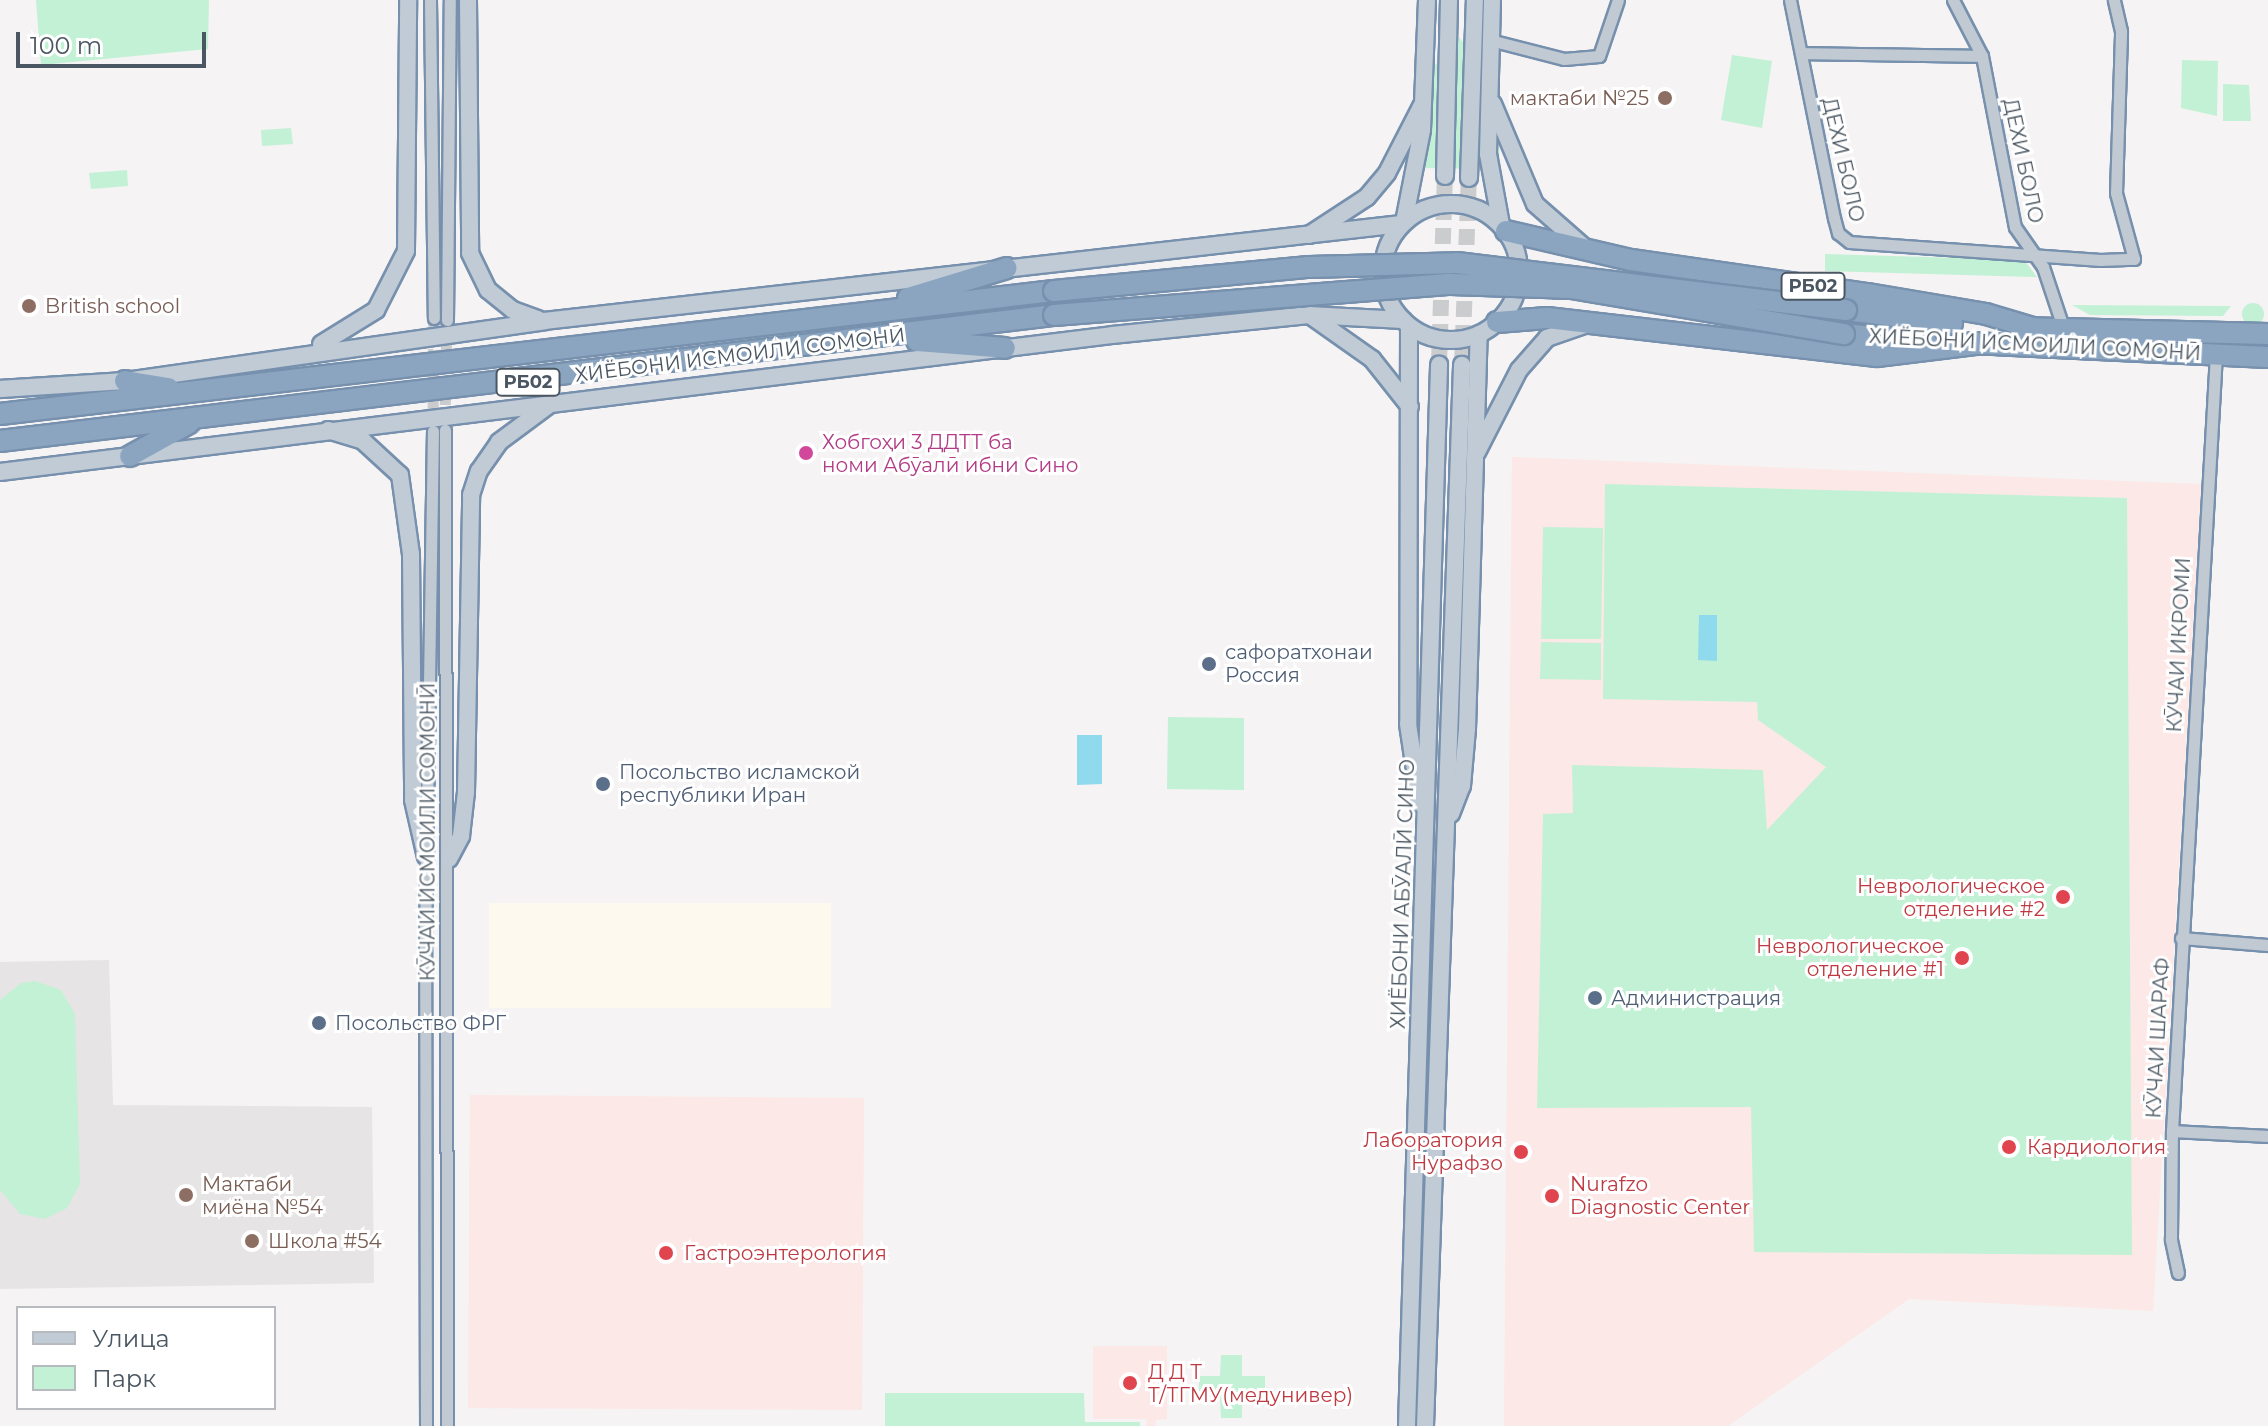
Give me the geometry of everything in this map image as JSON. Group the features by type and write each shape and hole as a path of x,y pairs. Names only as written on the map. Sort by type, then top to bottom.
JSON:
{"highway":[{"name":"РБ02","path":"1504,228 1591,251 1986,314 2033,328"},
{"name":"ХИЁБОНИ ИСМОИЛИ СОМОНӢ","path":"0,414 1054,291 1309,267 1457,263 1846,310 2033,328 2268,334"},
{"path":"860,313 1007,268"},
{"name":"ХИЁБОНИ ИСМОИЛИ СОМОНӢ","path":"0,441 1054,315 1451,284 1571,288 1844,334 2268,357"},
{"path":"1497,322 1547,318 1877,356 1983,343"},
{"path":"874,337 1005,348"},
{"path":"125,381 192,392"},
{"path":"130,456 197,419"}],"main road":[{"path":"297,353 349,330 376,310 406,251 408,0"},
{"path":"468,0 470,253 488,290 513,310 544,321"},
{"path":"1425,825 1411,770 1408,724 1410,407 1406,323 1392,306 1382,272 1391,238 1403,223 1424,102 1427,0"},
{"path":"1445,176 1449,0"},
{"path":"1469,178 1475,0"},
{"path":"0,472 322,429 857,370 1005,348 1309,315 1406,323 1443,340 1479,334 1497,322 1510,306 1520,268 1504,228 1488,154 1492,0"},
{"path":"1490,96 1535,204 1559,229 1591,251"},
{"path":"1304,238 1367,197 1387,173 1424,102"},
{"path":"0,389 125,381 297,353 544,321 1007,268 1304,238 1403,223 1435,205 1453,203 1479,210 1504,228"},
{"path":"1309,315 1372,359 1410,407"},
{"path":"1475,457 1519,370 1547,338 1591,322"},
{"path":"1446,826 1462,786 1467,729 1479,334"},
{"name":"ХИЁБОНИ АБӮАЛӢ СИНО","path":"1407,1426 1439,364"},
{"name":"ХИЁБОНИ АБӮАЛӢ СИНО","path":"1425,1426 1462,365"},
{"path":"449,859 461,836 466,792 471,495 479,471 499,442 553,402"},
{"path":"322,429 363,441 400,475 412,568 413,800 426,857"}],"street":[{"path":"430,0 431,122 440,319 449,121 450,0"},
{"path":"1490,40 1564,59 1599,56 1618,0"},
{"name":"ДЕХИ БОЛО","path":"1790,0 1838,233 1849,242 2134,259 2116,193 2121,31 2114,0"},
{"name":"ДЕХИ БОЛО","path":"1953,0 1982,56 2015,227 2029,252 2043,267 2063,327"},
{"path":"1801,53 1982,56"},
{"name":"КӮЧАИ ИКРОМИ","path":"2181,938 2216,354"},
{"name":"КӮЧАИ ИСМОИЛИ СОМОНӢ","path":"426,1426 426,857 439,430 449,859 447,1426"},
{"path":"429,683 446,684"},
{"name":"КӮЧАИ ШАРАФ","path":"2268,945 2181,938 2172,1131 2268,1136"},
{"path":"425,1073 447,1073"},
{"path":"2172,1131 2171,1239 2178,1273"}],"shaded area":[{"path":"1512,457 2201,484 2153,1311 1909,1299 1728,1426 1504,1426"},
{"path":"489,903 831,903 831,1008 489,1008"},
{"name":"Мактаби миёна №54","path":"109,960 113,1105 372,1107 374,1283 0,1289 0,962"},
{"name":"Гастроэнтерология","path":"470,1095 864,1098 862,1410 468,1408"},
{"name":"Д Д Т Т/ТГМУ(медунивер)","path":"1093,1346 1167,1346 1167,1419 1156,1420 1155,1426 1147,1426 1146,1419 1093,1419"}],"green space":[{"path":"36,0 209,0 208,49 41,65"},
{"path":"1459,37 1494,84 1500,101 1499,169 1414,168 1419,74 1438,63 1440,41"},
{"path":"1732,55 1772,61 1762,128 1721,120"},
{"path":"2182,60 2218,61 2217,116 2181,108"},
{"path":"2223,84 2249,85 2251,121 2223,121"},
{"path":"291,128 293,144 262,146 261,130"},
{"path":"127,170 128,186 91,189 89,173"},
{"path":"1825,254 2024,260 2037,277 1825,271"},
{"path":"2253,303 2261,306 2264,314 2261,322 2253,325 2245,322 2242,314 2245,306"},
{"path":"2072,305 2231,306 2223,316 2090,315"},
{"path":"1605,484 2127,498 2132,1255 1754,1252 1751,1107 1537,1108 1543,814 1573,813 1572,765 1763,770 1767,830 1826,767 1758,720 1757,702 1603,699"},
{"path":"1543,527 1603,528 1601,639 1541,639"},
{"path":"1541,642 1601,643 1601,680 1540,679"},
{"path":"1168,717 1244,718 1244,790 1167,789"},
{"path":"35,981 61,990 75,1014 80,1184 67,1208 45,1219 20,1214 0,1190 0,1000 21,983"},
{"path":"1221,1355 1242,1355 1242,1376 1265,1376 1265,1397 1242,1397 1242,1418 1221,1418 1220,1397 1199,1397 1199,1376 1220,1376"},
{"path":"885,1393 1084,1393 1085,1422 1140,1422 1140,1426 885,1426"}],"water":[{"path":"1699,615 1717,615 1717,661 1698,660"},
{"path":"1077,735 1102,735 1102,784 1077,785"}],"tunnel":[{"path":"1439,364 1445,176"},
{"path":"1462,365 1469,178"},
{"path":"433,426 434,318"},
{"path":"445,421 447,320"}],"place":[{"name":"мактаби №25","path":"1665,98"},
{"name":"British school","path":"29,306"},
{"name":"Хобгоҳи 3 ДДТТ ба номи Абӯалӣ ибни Сино","path":"806,453"},
{"name":"сафоратхонаи Россия","path":"1209,664"},
{"name":"Посольство исламской республики Иран","path":"603,784"},
{"name":"Неврологическое отделение #2","path":"2063,897"},
{"name":"Неврологическое отделение #1","path":"1962,958"},
{"name":"Администрация","path":"1595,998"},
{"name":"Посольство ФРГ","path":"319,1023"},
{"name":"Кардиология","path":"2009,1147"},
{"name":"Лаборатория Нурафзо","path":"1521,1152"},
{"name":"Мактаби миёна №54","path":"186,1195"},
{"name":"Nurafzo Diagnostic Center","path":"1552,1196"},
{"name":"Школа #54","path":"252,1241"},
{"name":"Гастроэнтерология","path":"666,1253"},
{"name":"Д Д Т Т/ТГМУ(медунивер)","path":"1130,1383"}]}
